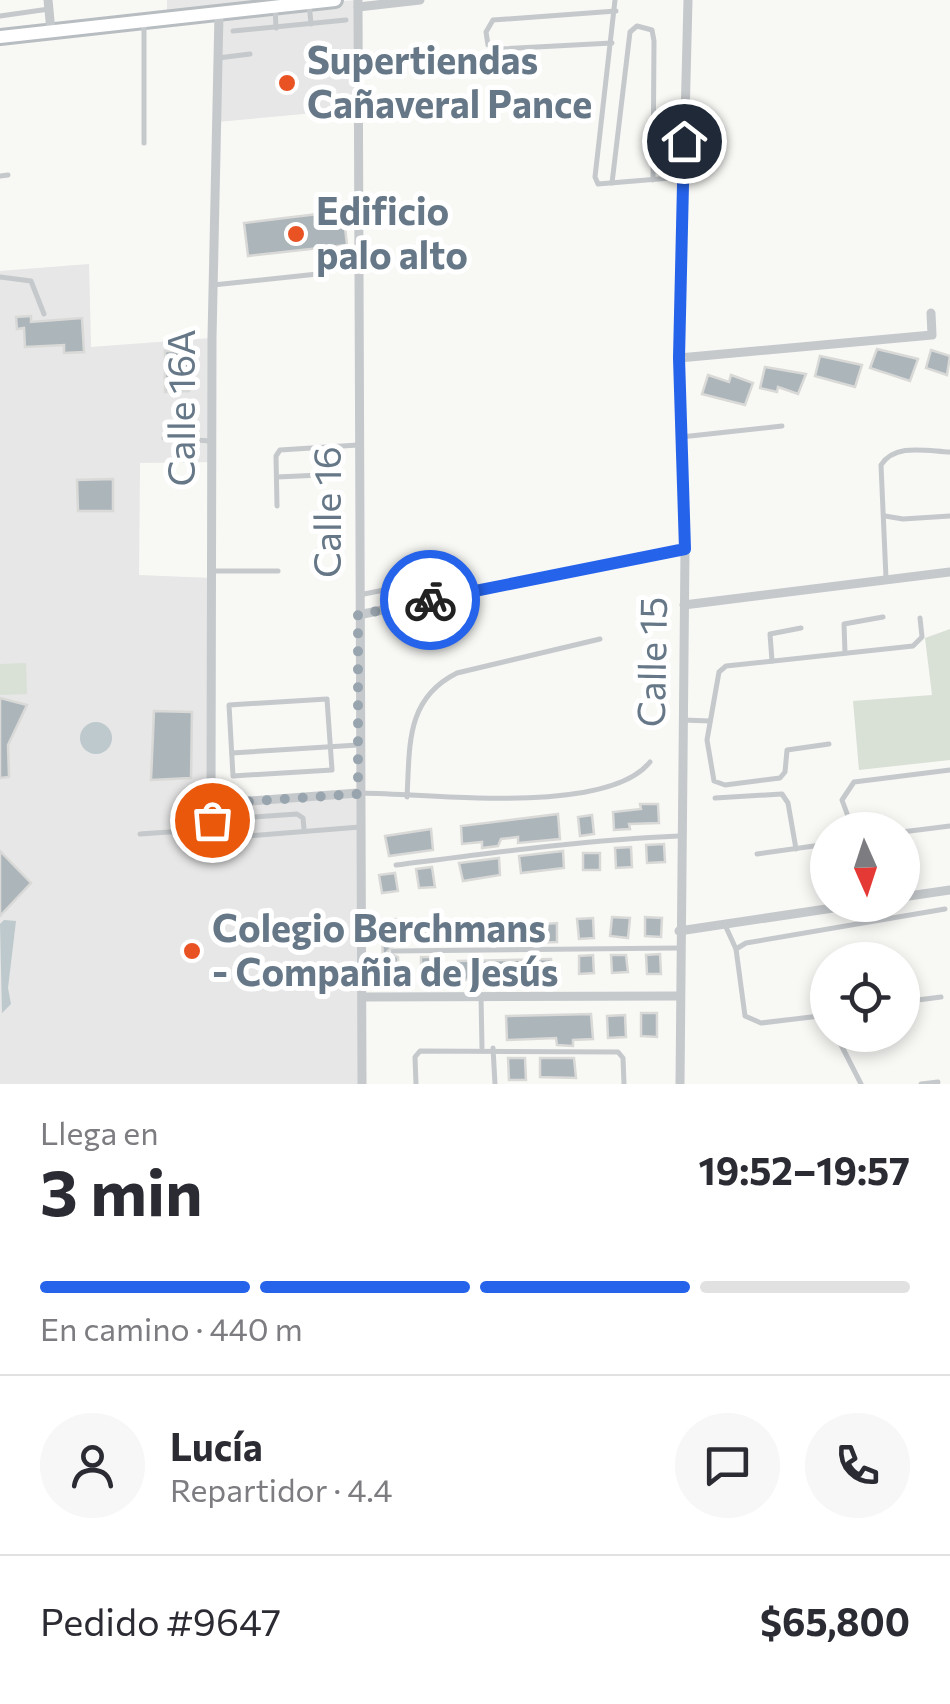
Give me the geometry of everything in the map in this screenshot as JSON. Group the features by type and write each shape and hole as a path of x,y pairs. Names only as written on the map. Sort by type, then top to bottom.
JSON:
{"street":[{"path":"0,37 335,0"},
{"path":"358,4 420,0"},
{"name":"Calle 15","path":"680,1084 679,836 685,549 679,358 688,0"},
{"path":"48,4 51,32"},
{"name":"Calle 16","path":"358,4 362,1084"},
{"name":"Calle 16A","path":"211,804 213,285 219,13"},
{"path":"679,358 932,335 931,313"},
{"path":"358,615 685,549"},
{"path":"684,605 950,572"},
{"path":"211,804 358,794"},
{"path":"920,894 950,890"},
{"path":"680,932 810,912"},
{"path":"364,998 678,996"}],"lane":[{"path":"615,0 598,184 683,176"},
{"path":"309,3 311,24"},
{"path":"0,16 48,4"},
{"path":"268,5 276,28"},
{"path":"612,42 499,48 488,45 486,32 493,20 616,11"},
{"path":"233,31 346,20"},
{"path":"144,21 144,143"},
{"path":"612,183 630,32 637,26 652,30 654,40 653,180"},
{"path":"218,58 250,54"},
{"path":"0,176 8,175"},
{"path":"213,285 327,274 343,264 345,252"},
{"path":"0,278 31,281 44,314"},
{"path":"681,437 782,426"},
{"path":"164,438 212,441"},
{"path":"276,506 280,450 358,445"},
{"path":"276,477 321,475 328,446"},
{"path":"886,578 881,465 888,455 904,450 950,452"},
{"path":"885,516 903,520 950,516"},
{"path":"212,571 278,571"},
{"path":"358,595 449,577"},
{"path":"845,653 844,624 883,617"},
{"path":"829,744 787,750 785,772 780,778 725,785 711,777 710,720 723,668 913,646 922,638 920,618"},
{"path":"772,661 770,634 801,628"},
{"path":"407,797 412,720 441,681 457,673 600,639"},
{"path":"328,699 330,747 332,770 233,776 229,705 328,699"},
{"path":"683,720 710,720"},
{"path":"232,754 358,745"},
{"path":"358,794 442,800 566,793 624,784 650,762"},
{"path":"846,812 842,800 854,782 950,770"},
{"path":"715,798 782,794 788,803 796,850"},
{"path":"211,804 214,836 221,838 360,827"},
{"path":"212,820 300,814 304,829"},
{"path":"920,830 950,826"},
{"path":"140,834 212,829"},
{"path":"396,865 558,844 592,845 679,836"},
{"path":"757,854 810,847"},
{"path":"736,949 945,909"},
{"path":"724,925 736,949 741,1003 752,1021 810,1016"},
{"path":"393,951 678,948"},
{"path":"482,996 482,1048"},
{"path":"920,999 941,996"},
{"path":"416,1084 415,1057 420,1051 482,1048 618,1052 623,1058 624,1084"},
{"path":"494,1048 496,1084"},
{"path":"845,1052 861,1084"},
{"path":"922,1084 938,1082"}],"shaded area":[{"name":"Supertiendas Cañaveral Pance","path":"167,0 265,0 263,7 358,0 358,109 217,122 219,13 167,19"},
{"path":"89,264 91,347 212,338 212,462 140,463 139,575 211,578 211,804 358,793 362,1084 0,1084 0,271"},
{"path":"950,629 950,760 859,770 853,701 932,695 925,638"},
{"path":"26,663 27,694 0,695 0,664"},
{"path":"96,722 107,727 112,738 107,749 96,754 85,749 80,738 85,727"},
{"path":"4,920 16,921 8,988 11,1004 2,1013 0,924"}],"building":[{"name":"Edificio palo alto","path":"343,211 347,245 248,256 244,223"},
{"path":"31,316 31,322 82,318 84,352 64,353 64,345 25,347 24,328 17,329 16,317"},
{"path":"877,349 918,359 910,381 870,368"},
{"path":"931,350 950,356 947,375 926,368"},
{"path":"165,351 189,351 189,391 165,392"},
{"path":"820,356 862,365 855,387 815,376"},
{"path":"765,367 806,374 798,394 778,387 777,392 760,388"},
{"path":"708,375 729,382 731,375 753,383 745,405 702,394"},
{"path":"113,479 113,511 78,511 77,480"},
{"path":"0,698 27,705 8,745 9,777 0,778"},
{"path":"154,711 192,712 191,778 151,780"},
{"path":"640,804 658,804 659,823 629,824 630,829 614,830 613,812 641,809"},
{"path":"558,814 560,839 518,843 518,837 501,839 498,846 482,848 482,842 462,844 461,826"},
{"path":"592,815 594,834 580,836 578,817"},
{"path":"431,829 433,850 389,856 385,836"},
{"path":"664,844 665,862 647,863 646,845"},
{"path":"631,847 632,867 616,868 615,848"},
{"path":"0,851 31,883 0,916"},
{"path":"563,851 564,868 521,873 519,856"},
{"path":"583,853 600,853 600,870 583,870"},
{"path":"499,858 500,875 463,881 459,863"},
{"path":"432,867 435,887 419,888 416,869"},
{"path":"395,873 398,891 382,893 379,875"},
{"path":"612,917 630,918 628,938 610,936"},
{"path":"645,917 662,918 661,937 645,936"},
{"path":"593,918 594,938 579,939 577,919"},
{"path":"397,919 398,941 387,952 398,957 399,977 384,978 381,920"},
{"path":"419,922 434,922 434,939 419,939"},
{"path":"557,923 557,942 520,943 520,926"},
{"path":"458,925 498,925 498,943 458,944"},
{"path":"660,954 661,974 647,974 646,955"},
{"path":"593,955 594,973 579,974 579,956"},
{"path":"611,955 626,955 628,972 612,973"},
{"path":"421,957 434,957 434,977 421,976"},
{"path":"551,959 552,977 460,980 458,961"},
{"path":"641,1013 657,1013 657,1037 641,1036"},
{"path":"591,1014 593,1039 573,1040 573,1046 557,1045 556,1038 507,1040 506,1016"},
{"path":"625,1015 626,1037 608,1038 607,1016"},
{"path":"508,1058 525,1058 526,1080 509,1080"},
{"path":"540,1058 574,1058 576,1078 540,1077"}],"way so far":[{"path":"212,820 211,804 358,794 358,615 430,600"}],"place":[{"name":"Supertiendas Cañaveral Pance","path":"287,83"},
{"name":"Edificio palo alto","path":"296,234"},
{"name":"Colegio Berchmans - Compañia de Jesús","path":"192,951"}],"route":[{"path":"430,600 685,549 679,358 684,141"}]}
